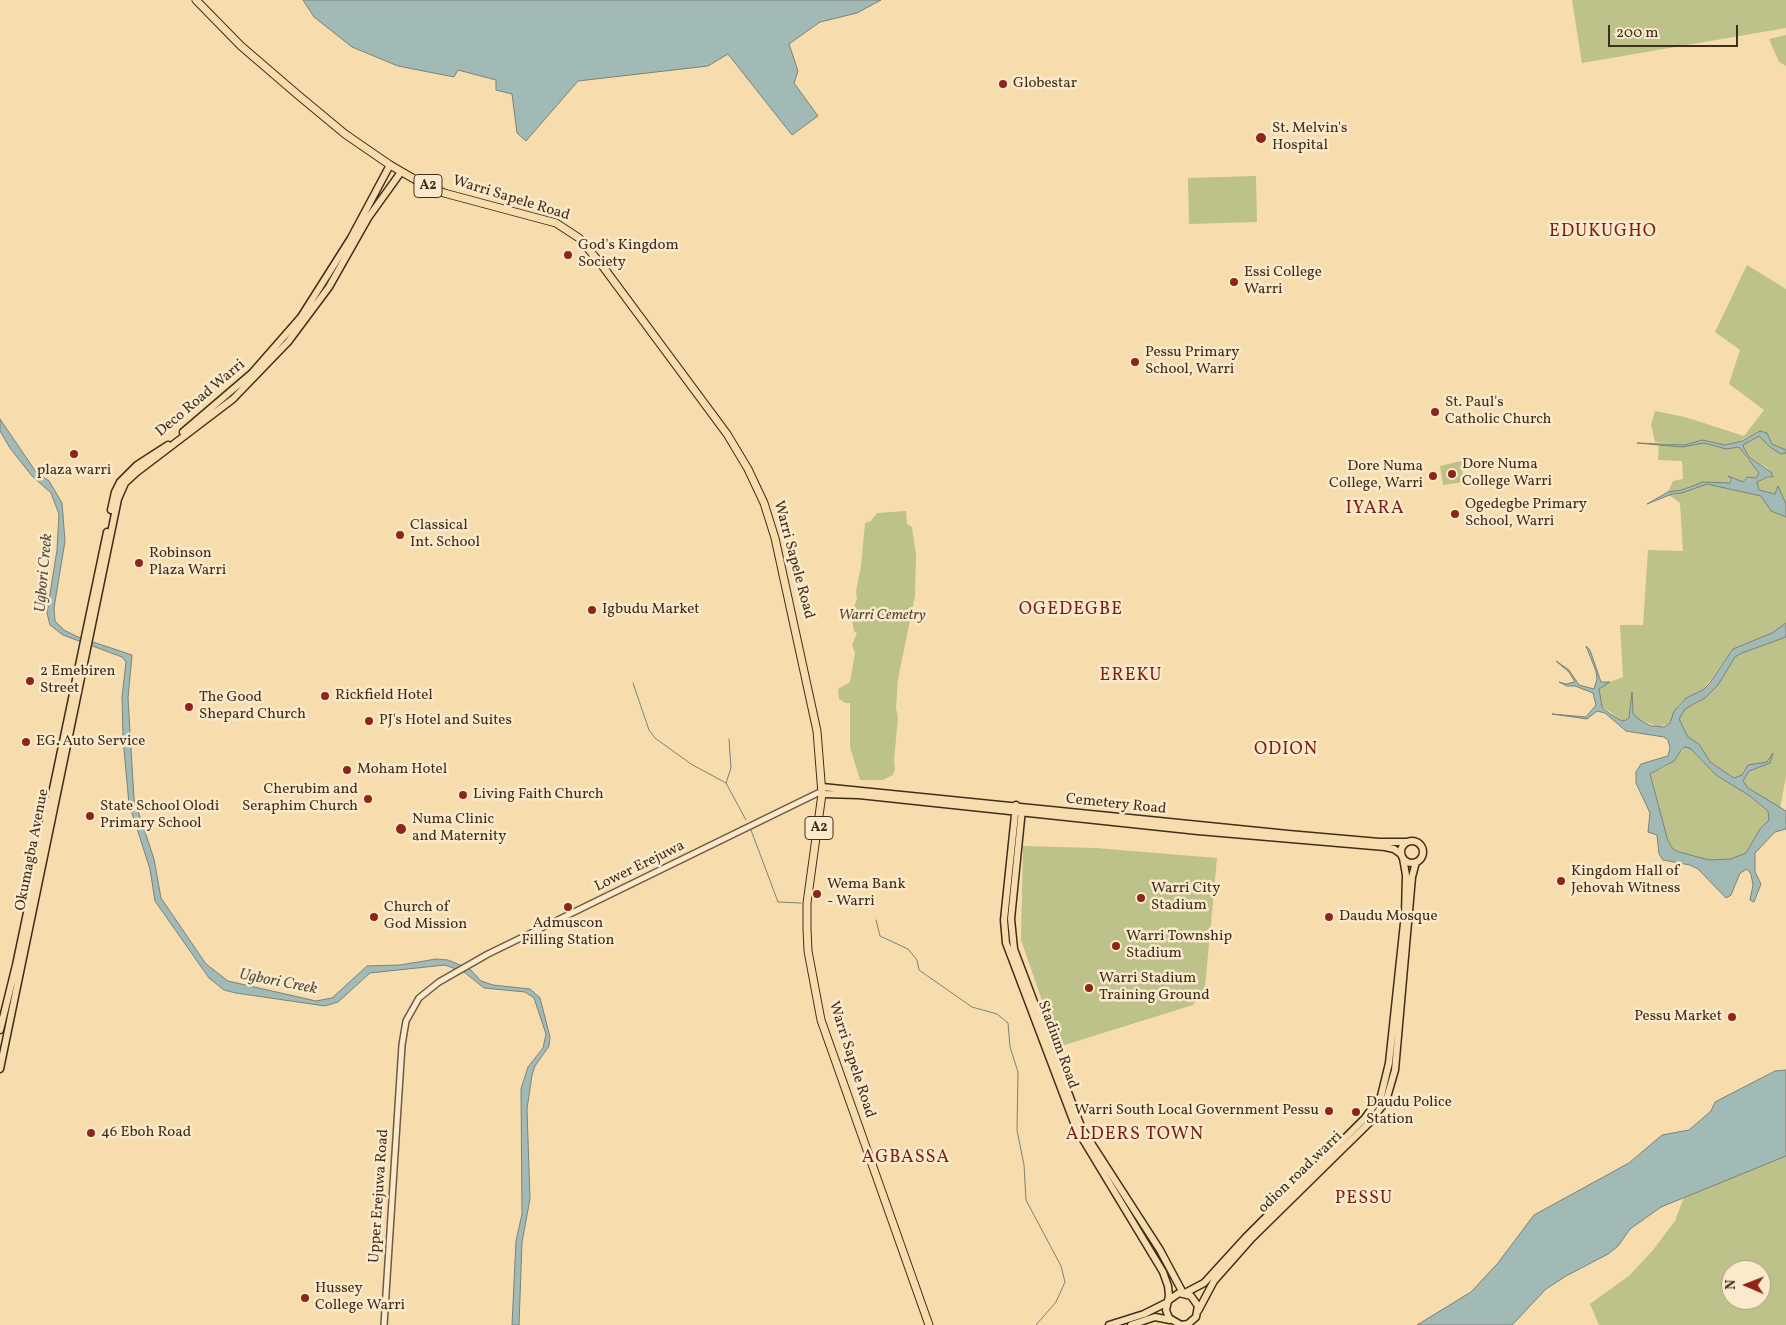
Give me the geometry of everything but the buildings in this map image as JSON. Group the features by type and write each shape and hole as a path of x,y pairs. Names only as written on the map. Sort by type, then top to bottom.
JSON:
{"highway":[{"name":"Warri Sapele Road","path":"196,0 241,46 298,95 346,134 401,172 444,193 556,224 570,230 601,264 727,434 755,483 775,538 808,682 821,755 822,791 807,916 808,951 821,1020 929,1325"}],"main road":[{"name":"Deco Road Warri","path":"87,637 115,492 120,482 137,465 186,430 230,395 284,339 324,283 390,165"},
{"name":"Deco Road Warri","path":"87,637 115,512 125,483 233,399 288,342 329,287 372,212 401,172"},
{"name":"Okumagba Avenue","path":"0,1069 87,637"},
{"name":"Okumagba Avenue","path":"0,1030 18,957 85,649"},
{"name":"Cemetery Road","path":"822,791 1288,834 1408,842"},
{"name":"Cemetery Road","path":"1018,809 1198,832 1394,848 1402,856"},
{"name":"Stadium Road","path":"1018,809 1010,928 1016,954 1082,1129 1160,1250 1184,1293"},
{"name":"Stadium Road","path":"1018,809 1004,920 1006,943 1069,1115 1151,1250 1166,1280 1168,1301"},
{"path":"1414,841 1422,847 1423,854 1416,862 1410,863 1402,856 1402,846 1408,842 1414,841"},
{"name":"odion road warri","path":"1184,1293 1204,1283 1246,1237 1365,1118 1381,1096 1388,1070 1406,914 1406,874 1402,856"},
{"name":"odion road warri","path":"1198,1312 1209,1288 1227,1266 1263,1227 1370,1122 1386,1102 1394,1070 1412,876 1416,862"},
{"path":"1109,1325 1144,1314 1168,1301 1175,1294 1184,1293 1196,1300 1198,1312 1194,1320 1188,1324 1181,1325 1156,1317 1131,1325"},
{"path":"1168,1301 1166,1310 1172,1321"}],"street":[{"name":"Lower Erejuwa","path":"458,970 822,791"},
{"name":"Upper Erejuwa Road","path":"384,1325 404,1032 412,1009 427,989 458,970"}],"green space":[{"path":"1572,0 1786,0 1786,28 1582,63"},
{"path":"1786,35 1786,66 1779,62 1769,39"},
{"path":"1256,176 1257,222 1189,224 1188,178"},
{"path":"1747,265 1786,289 1786,450 1772,444 1767,433 1760,431 1733,444 1725,445 1702,440 1685,445 1655,442 1651,425 1655,411 1685,417 1744,436 1764,410 1729,384 1740,350 1715,332"},
{"path":"1759,436 1770,447 1781,454 1786,453 1786,504 1778,488 1775,494 1759,490 1756,482 1772,477 1768,468 1749,457 1743,445"},
{"path":"1704,443 1720,448 1739,447 1747,459 1759,471 1758,477 1747,477 1741,483 1729,477 1730,483 1704,482 1682,490 1668,492 1673,481 1683,479 1682,461 1658,460 1659,444 1682,447"},
{"path":"1461,461 1464,482 1443,485 1440,466"},
{"path":"1707,484 1761,496 1771,511 1786,517 1786,623 1772,633 1733,649 1703,690 1686,698 1679,704 1670,723 1658,727 1637,718 1633,713 1632,697 1629,718 1622,721 1602,706 1598,694 1602,685 1623,677 1620,625 1643,625 1648,550 1683,551 1680,503 1669,495"},
{"name":"Warri Cemetry","path":"906,511 907,524 912,527 916,555 915,596 898,679 895,769 893,775 883,780 860,780 850,747 850,703 845,703 839,699 838,689 850,682 855,653 852,645 857,633 854,631 851,614 857,599 856,592 861,566 865,523 871,521 877,513"},
{"path":"1786,637 1786,776 1780,809 1744,785 1743,781 1749,771 1770,763 1772,755 1767,762 1744,770 1742,775 1734,778 1710,762 1701,748 1688,737 1679,719 1685,709 1696,704 1712,691 1735,657"},
{"path":"1686,747 1691,749 1716,775 1750,796 1768,811 1769,820 1760,829 1746,853 1731,859 1709,860 1679,852 1673,849 1668,841 1650,774 1667,766"},
{"name":"Warri Township Stadium","path":"1023,846 1096,848 1217,858 1205,987 1193,1005 1058,1047 1021,940"},
{"path":"1786,1130 1786,1325 1599,1325 1590,1304 1630,1275 1653,1250 1675,1221 1684,1197 1661,1207 1630,1229 1618,1246 1608,1254 1546,1289 1512,1325 1417,1325 1471,1292 1498,1263 1534,1215 1629,1163 1662,1135"}],"water":[{"path":"303,0 881,0 857,13 820,22 789,44 798,71 794,83 818,116 792,135 728,54 708,66 578,81 526,141 517,133 512,94 496,90 496,80 458,70 454,77 398,66 352,47 314,17"},
{"path":"0,419 36,472 49,481 62,503 65,541 54,608 55,621 64,630 78,637 132,655 128,698 134,799 154,859 161,898 206,964 228,981 316,1001 332,998 367,966 400,965 436,959 448,960 470,969 481,981 493,985 530,989 540,998 550,1037 549,1046 535,1066 532,1075 527,1109 530,1199 522,1242 519,1325 512,1325 516,1241 522,1214 521,1089 528,1067 543,1048 546,1034 534,998 525,992 484,988 464,972 445,965 370,973 338,1002 325,1006 236,993 224,990 209,978 155,901 150,869 129,804 123,739 122,697 126,662 122,657 63,635 50,625 47,613 57,550 59,514 51,493 32,476 10,448 0,431"},
{"path":"1760,431 1767,433 1772,444 1786,450 1786,453 1781,454 1770,447 1759,436 1743,445 1749,457 1771,472 1773,477 1757,482 1759,490 1775,494 1778,486 1786,504 1786,517 1771,511 1761,496 1707,484 1682,493 1672,494 1647,504 1668,492 1682,490 1703,482 1730,483 1731,479 1728,476 1743,482 1747,477 1756,478 1759,473 1739,447 1726,449 1704,443 1682,447 1637,443 1685,445 1702,440 1725,445 1742,441"},
{"path":"1786,623 1786,637 1735,657 1718,685 1705,698 1685,709 1679,719 1688,737 1699,744 1710,762 1734,778 1742,775 1748,765 1767,762 1773,753 1770,763 1749,771 1743,781 1748,788 1786,811 1786,829 1775,832 1755,853 1755,872 1761,884 1754,902 1750,900 1753,885 1751,874 1747,869 1740,873 1731,895 1726,898 1698,869 1690,865 1663,860 1659,854 1657,835 1648,832 1650,813 1636,783 1636,772 1641,764 1668,756 1670,748 1668,740 1664,737 1626,731 1605,713 1597,711 1587,719 1552,714 1586,717 1596,705 1593,693 1559,682 1566,684 1575,682 1569,672 1556,661 1569,670 1579,685 1594,689 1597,679 1596,671 1586,646 1590,650 1601,682 1610,682 1599,689 1602,707 1622,721 1626,720 1629,718 1632,692 1633,713 1637,718 1651,726 1664,727 1670,723 1674,711 1686,698 1703,690 1709,684 1733,649 1772,633","holes":["1686,747 1691,749 1716,775 1750,796 1768,811 1769,820 1760,829 1746,853 1731,859 1709,860 1679,852 1673,849 1668,841 1650,774 1674,761 1682,749"]},
{"path":"1786,1070 1786,1156 1661,1207 1630,1229 1618,1246 1608,1254 1546,1289 1512,1325 1417,1325 1471,1292 1498,1263 1534,1215 1629,1163 1662,1135 1689,1130 1711,1111 1715,1102 1775,1071"}],"waterway":[{"path":"633,683 649,730 655,738 691,764 726,783 746,820"},
{"path":"726,783 731,768 729,739"},
{"path":"751,830 778,902 801,903"},
{"path":"876,920 880,936 908,949 917,960 919,970 972,1007 997,1014 1008,1023 1010,1047 1018,1072 1017,1130 1024,1165 1026,1200 1061,1266 1065,1282 1056,1302 1036,1325"}],"place":[{"name":"Globestar","path":"1003,84"},
{"name":"St. Melvin's Hospital","path":"1261,138"},
{"name":"God's Kingdom Society","path":"568,255"},
{"name":"Essi College Warri","path":"1234,282"},
{"name":"Pessu Primary School, Warri","path":"1135,362"},
{"name":"St. Paul's Catholic Church","path":"1435,412"},
{"name":"plaza warri","path":"74,454"},
{"name":"Dore Numa College Warri","path":"1452,474"},
{"name":"Dore Numa College, Warri","path":"1433,476"},
{"name":"Ogedegbe Primary School, Warri","path":"1455,514"},
{"name":"Classical Int. School","path":"400,535"},
{"name":"Robinson Plaza Warri","path":"139,563"},
{"name":"Igbudu Market","path":"592,610"},
{"name":"2 Emebiren Street","path":"30,681"},
{"name":"Rickfield Hotel","path":"325,696"},
{"name":"The Good Shepard Church","path":"189,707"},
{"name":"PJ's Hotel and Suites","path":"369,721"},
{"name":"EG. Auto Service","path":"26,742"},
{"name":"Moham Hotel","path":"347,770"},
{"name":"Living Faith Church","path":"463,795"},
{"name":"Cherubim and Seraphim Church","path":"368,799"},
{"name":"State School Olodi Primary School","path":"90,816"},
{"name":"Numa Clinic and Maternity","path":"401,829"},
{"name":"Kingdom Hall of Jehovah Witness","path":"1561,881"},
{"name":"Wema Bank - Warri","path":"817,894"},
{"name":"Warri City Stadium","path":"1141,898"},
{"name":"Admuscon Filling Station","path":"568,907"},
{"name":"Church of God Mission","path":"374,917"},
{"name":"Daudu Mosque","path":"1329,917"},
{"name":"Warri Township Stadium","path":"1116,946"},
{"name":"Warri Stadium Training Ground","path":"1089,988"},
{"name":"Pessu Market","path":"1732,1017"},
{"name":"Warri South Local Government Pessu","path":"1329,1111"},
{"name":"Daudu Police Station","path":"1356,1112"},
{"name":"46 Eboh Road","path":"91,1133"},
{"name":"Hussey College Warri","path":"305,1298"}],"district":[{"name":"EDUKUGHO","path":"1603,233"},
{"name":"IYARA","path":"1375,510"},
{"name":"OGEDEGBE","path":"1071,611"},
{"name":"EREKU","path":"1131,677"},
{"name":"ODION","path":"1286,751"},
{"name":"ALDERS TOWN","path":"1135,1136"},
{"name":"AGBASSA","path":"906,1159"},
{"name":"PESSU","path":"1364,1200"}],"water label":[{"name":"Ugbori Creek","path":"45,573"},
{"name":"Ugbori Creek","path":"278,983"}]}
